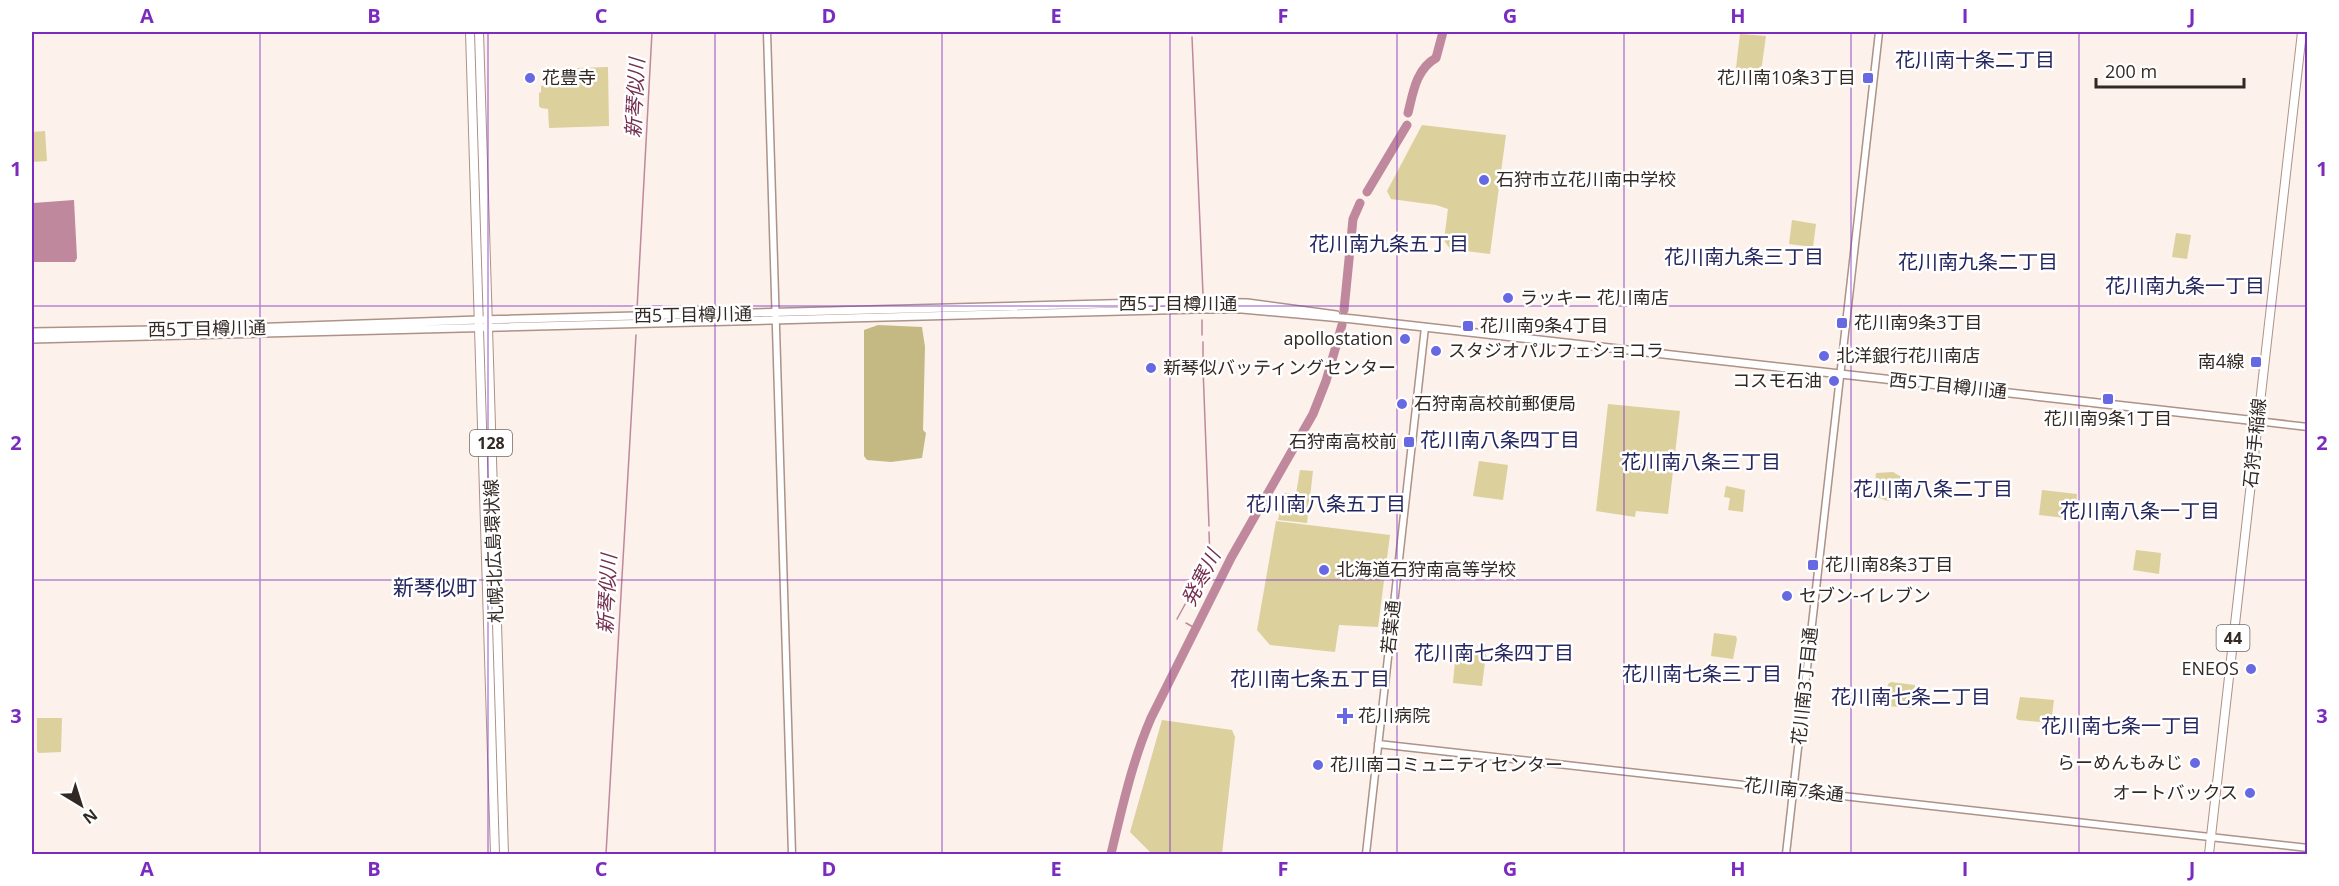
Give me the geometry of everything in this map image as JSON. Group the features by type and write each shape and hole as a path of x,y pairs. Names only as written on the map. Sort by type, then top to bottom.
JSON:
{"main road":[{"name":"札幌北広島環状線","path":"470,32 504,855"},
{"name":"札幌北広島環状線","path":"479,32 495,855"},
{"name":"石狩手稲線","path":"2209,855 2302,32"},
{"name":"西5丁目樽川通","path":"32,332 776,316 1184,302 1247,303 1322,312 1353,319 2258,421"},
{"name":"西5丁目樽川通","path":"32,339 230,335 483,323"}],"street":[{"path":"767,32 792,855"},
{"name":"花川南3丁目通","path":"1786,855 1879,32"},
{"name":"若葉通","path":"1366,855 1425,327"},
{"path":"2258,421 2307,427"},
{"name":"花川南7条通","path":"1378,744 2307,848"}],"shaded area":[{"path":"1740,34 1766,36 1760,79 1735,76"},
{"path":"608,67 609,126 549,128 548,109 539,106 541,86 548,85 547,69"},
{"path":"1422,125 1506,135 1490,254 1450,249 1444,240 1448,209 1436,205 1391,199 1387,191"},
{"path":"45,131 47,161 32,162 32,132"},
{"path":"74,200 77,258 75,262 34,262 33,203"},
{"path":"1792,220 1816,224 1813,247 1789,244"},
{"path":"2176,233 2191,235 2187,259 2172,257"},
{"path":"878,325 922,327 925,347 923,430 926,433 922,458 891,462 867,460 864,456 864,330"},
{"path":"1608,404 1680,411 1668,514 1636,511 1635,517 1596,511"},
{"path":"1479,461 1508,465 1503,500 1473,496"},
{"path":"1300,470 1313,471 1307,523 1278,520 1284,493 1296,494"},
{"path":"1893,472 1903,478 1901,498 1888,501 1874,496 1876,473"},
{"path":"1726,486 1745,490 1743,512 1728,510 1730,498 1724,497"},
{"path":"2042,490 2077,494 2075,519 2039,515"},
{"path":"1276,521 1390,535 1378,627 1339,625 1335,652 1270,645 1257,630"},
{"path":"2136,550 2161,553 2159,574 2133,570"},
{"path":"1714,633 1736,636 1733,659 1711,656"},
{"path":"1456,650 1486,654 1482,686 1453,683"},
{"path":"1891,682 1915,685 1912,708 1885,704 1888,684"},
{"path":"2020,697 2054,700 2051,723 2018,720 2016,718"},
{"path":"37,718 62,718 61,752 39,753 37,751"},
{"path":"1162,720 1232,730 1235,737 1222,854 1152,854 1130,832"}],"waterway":[{"name":"新琴似川","path":"637,309 652,32"},
{"name":"発寒川","path":"1408,113 1416,82 1424,68 1436,58 1443,32"},
{"path":"1192,37 1203,294"},
{"name":"発寒川","path":"1367,192 1407,125"},
{"name":"発寒川","path":"1344,310 1353,219 1360,203"},
{"path":"1202,320 1202,335"},
{"name":"発寒川","path":"1111,854 1123,802 1151,718 1231,558 1313,414 1326,381 1342,325"},
{"name":"新琴似川","path":"606,854 636,335"},
{"path":"1203,342 1203,362"},
{"path":"1203,368 1209,526"},
{"path":"1177,619 1210,559 1209,532"},
{"path":"1186,623 1195,628"}],"place":[{"name":"花豊寺","path":"530,78"},
{"name":"花川南10条3丁目","path":"1868,78"},
{"name":"石狩市立花川南中学校","path":"1484,180"},
{"name":"ラッキー 花川南店","path":"1508,298"},
{"name":"花川南9条3丁目","path":"1842,323"},
{"name":"花川南9条4丁目","path":"1468,326"},
{"name":"apollostation","path":"1405,339"},
{"name":"スタジオパルフェショコラ","path":"1436,351"},
{"name":"北洋銀行花川南店","path":"1824,356"},
{"name":"南4線","path":"2256,362"},
{"name":"新琴似バッティングセンター","path":"1151,368"},
{"name":"コスモ石油","path":"1834,381"},
{"name":"花川南9条1丁目","path":"2108,399"},
{"name":"石狩南高校前郵便局","path":"1402,404"},
{"name":"石狩南高校前","path":"1409,442"},
{"name":"花川南8条3丁目","path":"1813,565"},
{"name":"北海道石狩南高等学校","path":"1324,570"},
{"name":"セブン-イレブン","path":"1787,596"},
{"name":"ENEOS","path":"2251,669"},
{"name":"花川病院","path":"1345,716"},
{"name":"らーめんもみじ","path":"2195,763"},
{"name":"花川南コミュニティセンター","path":"1318,765"},
{"name":"オートバックス","path":"2250,793"}],"district":[{"name":"花川南十条二丁目","path":"1975,60"},
{"name":"花川南九条五丁目","path":"1389,244"},
{"name":"花川南九条三丁目","path":"1744,257"},
{"name":"花川南九条二丁目","path":"1978,262"},
{"name":"花川南九条一丁目","path":"2185,286"},
{"name":"花川南八条四丁目","path":"1500,440"},
{"name":"花川南八条三丁目","path":"1701,462"},
{"name":"花川南八条二丁目","path":"1933,489"},
{"name":"花川南八条五丁目","path":"1326,504"},
{"name":"花川南八条一丁目","path":"2140,511"},
{"name":"新琴似町","path":"435,588"},
{"name":"花川南七条四丁目","path":"1494,653"},
{"name":"花川南七条三丁目","path":"1702,674"},
{"name":"花川南七条五丁目","path":"1310,679"},
{"name":"花川南七条二丁目","path":"1911,697"},
{"name":"花川南七条一丁目","path":"2121,726"}]}
